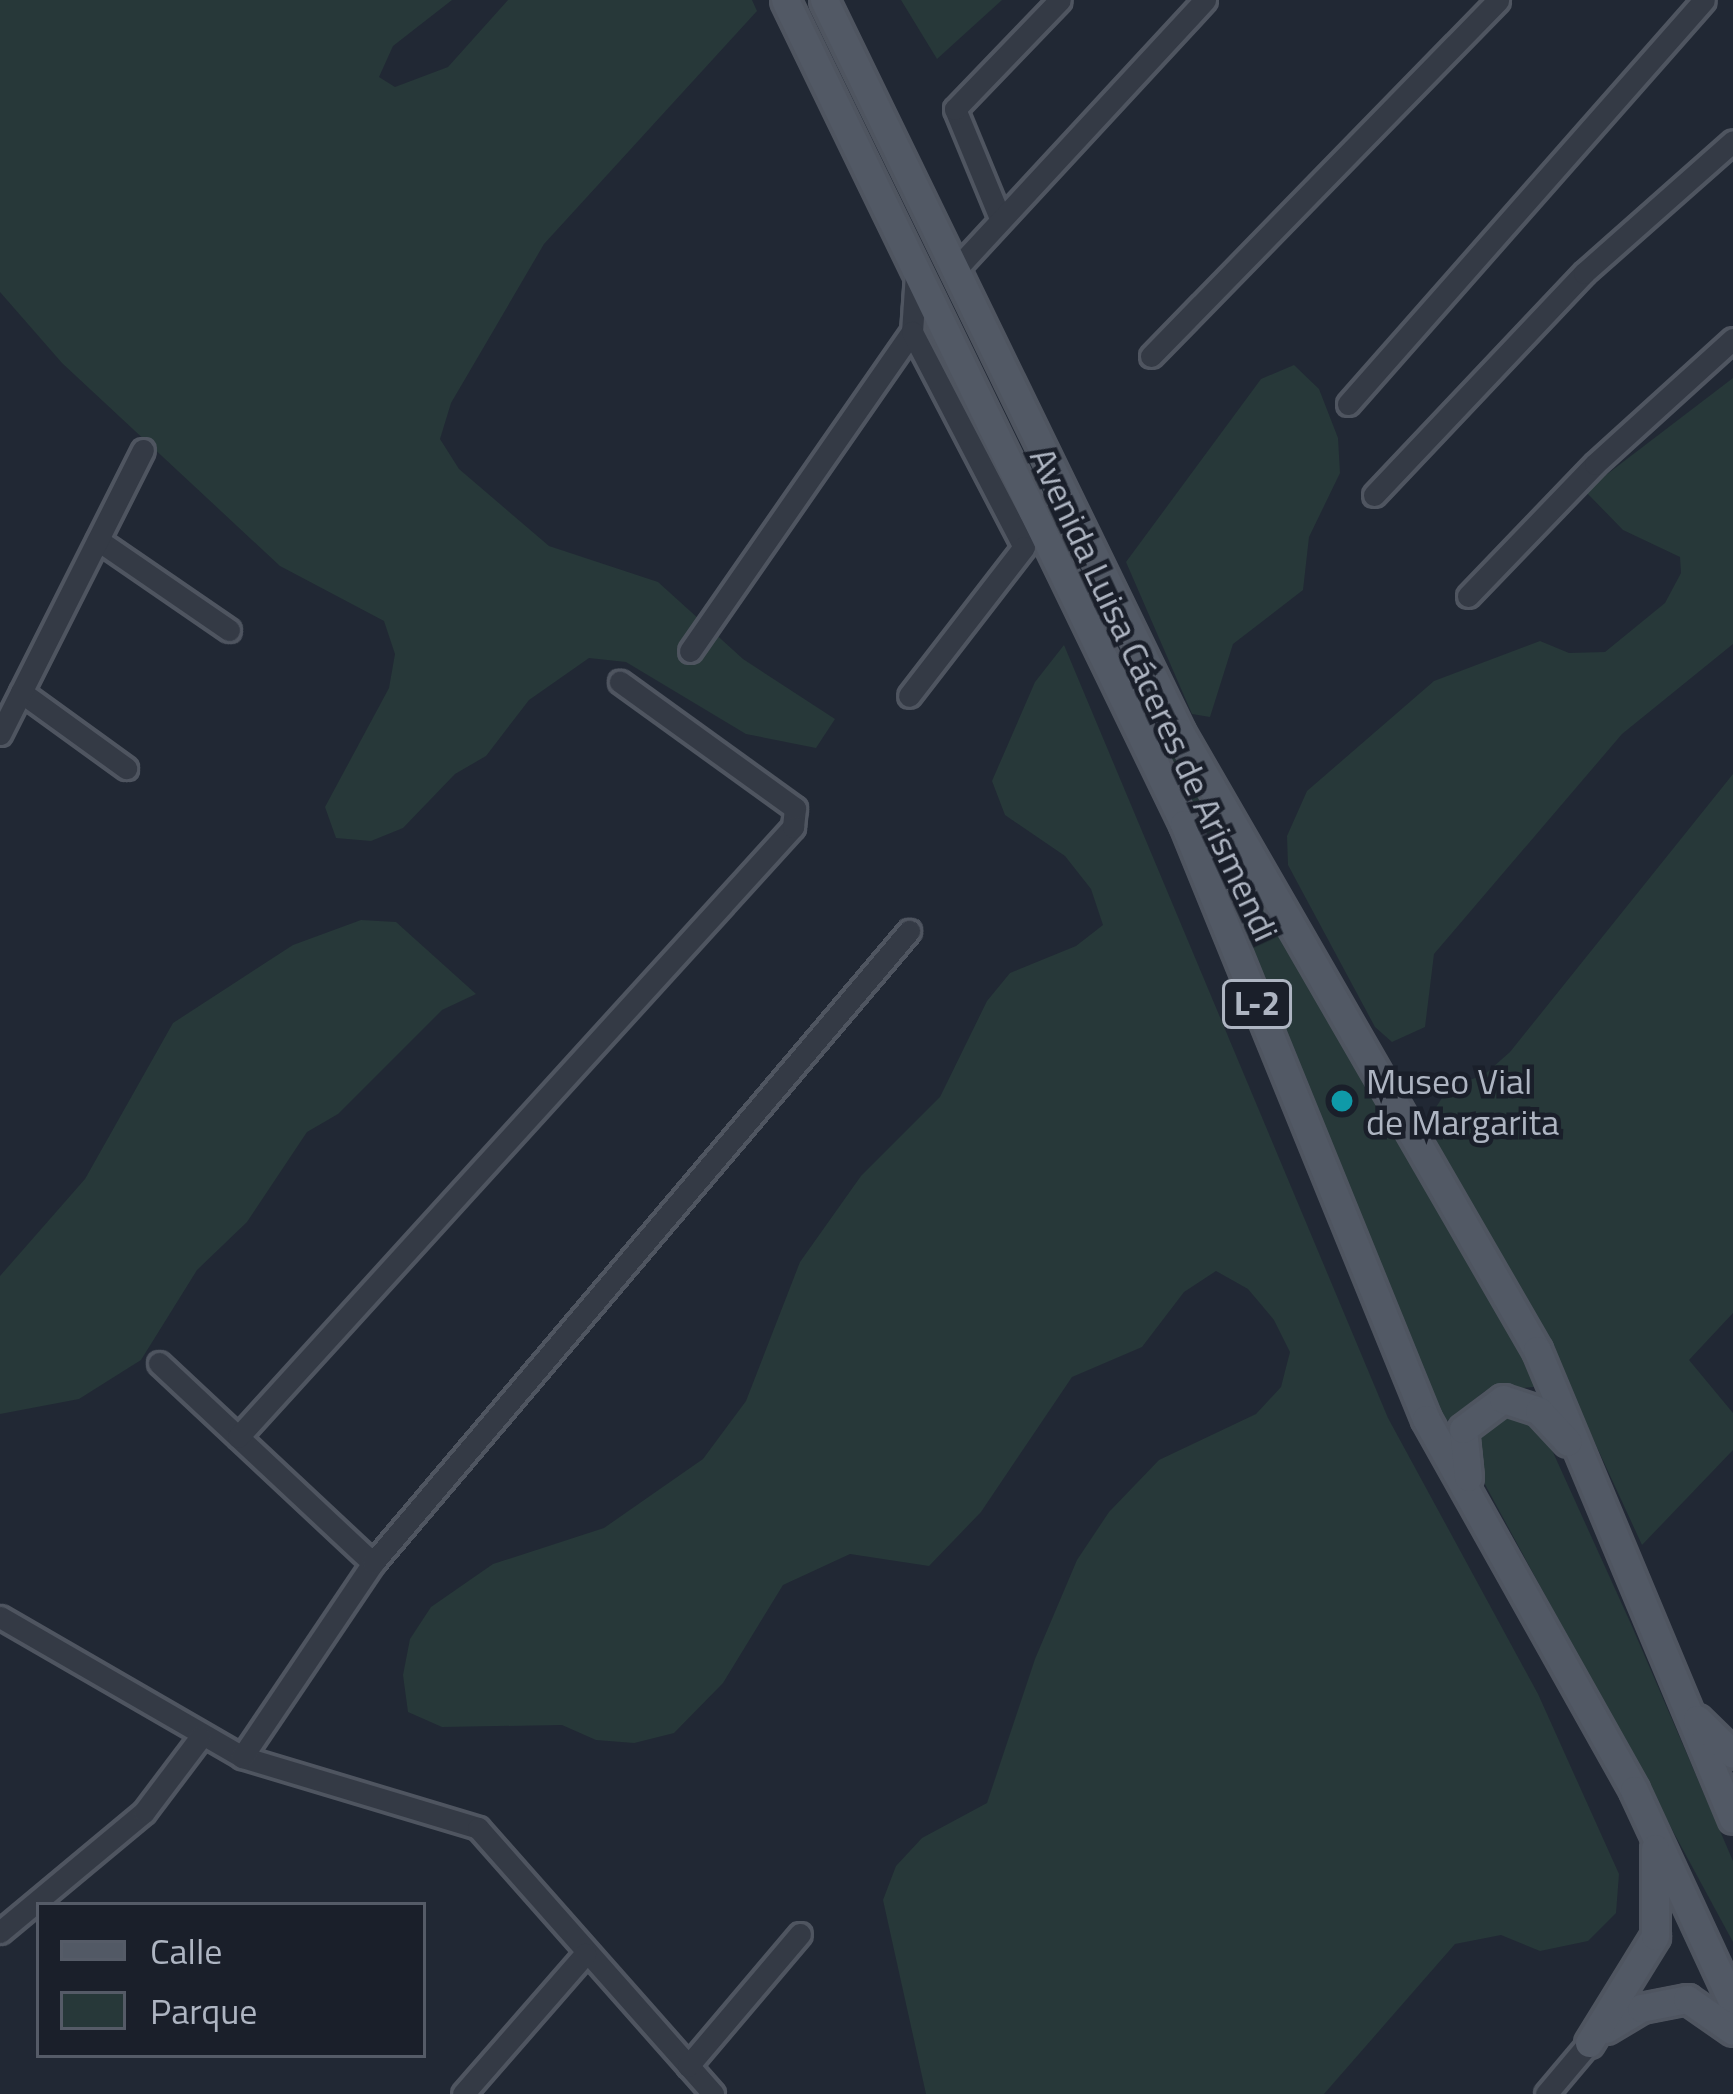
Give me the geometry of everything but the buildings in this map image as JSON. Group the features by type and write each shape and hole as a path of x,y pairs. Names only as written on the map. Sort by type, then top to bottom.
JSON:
{"main road":[{"name":"Avenida Luisa Cáceres de Arismendi","path":"785,0 1184,824 1389,1336 1496,1547 1652,1826 1733,2003"},
{"name":"Avenida Luisa Cáceres de Arismendi","path":"824,0 1180,732 1508,1298 1598,1485 1678,1697 1733,1819"},
{"path":"1496,1547 1460,1446 1463,1429 1485,1406 1522,1400 1540,1411 1598,1485"},
{"path":"1678,1697 1733,1754"},
{"path":"1589,2043 1655,1936 1652,1826"},
{"path":"1589,2043 1620,2018 1666,2000 1704,2005 1733,2031"}],"street":[{"path":"1000,218 955,109 1060,0"},
{"path":"955,270 1205,0"},
{"path":"1151,356 1498,0"},
{"path":"1348,404 1705,0"},
{"path":"1374,495 1584,273 1733,141"},
{"path":"909,696 1024,547 912,332 916,269"},
{"path":"690,651 912,332"},
{"path":"1468,596 1594,464 1733,339"},
{"path":"0,734 143,450"},
{"path":"98,540 229,630"},
{"path":"238,1437 794,827 795,808 620,682"},
{"path":"21,692 126,768"},
{"path":"242,1757 373,1563 909,931"},
{"path":"160,1363 373,1563"},
{"path":"0,1617 200,1738 242,1757 478,1828 713,2094"},
{"path":"5,1917 144,1812 200,1738"},
{"path":"688,2066 800,1934"},
{"path":"463,2094 586,1954"},
{"path":"1546,2094 1589,2043"}],"green space":[{"path":"0,0 452,0 393,46 379,77 395,87 448,67 508,0 752,0 757,11 544,244 451,403 440,439 459,469 549,546 658,582 743,659 835,719 816,748 746,734 626,662 589,658 529,700 486,756 455,774 403,828 371,841 336,838 325,807 389,688 395,654 384,621 280,566 62,363 0,292"},
{"path":"901,0 1002,0 937,59"},
{"path":"1294,365 1319,389 1338,438 1340,473 1309,537 1303,590 1233,644 1210,717 1192,714 1126,562 1261,379"},
{"path":"1733,378 1733,644 1622,734 1434,954 1425,1027 1392,1042 1375,1027 1288,865 1287,836 1307,791 1434,681 1540,641 1569,653 1605,652 1665,603 1681,573 1680,557 1623,530 1585,491"},
{"path":"1064,645 1388,1418 1538,1694 1619,1874 1616,1913 1588,1941 1540,1951 1501,1935 1455,1944 1324,2094 926,2094 883,1900 896,1866 922,1838 987,1803 1035,1659 1077,1560 1109,1512 1159,1460 1256,1414 1281,1387 1290,1352 1274,1320 1248,1289 1216,1271 1184,1292 1142,1347 1072,1377 981,1512 929,1566 850,1554 783,1585 723,1683 674,1733 634,1743 596,1740 562,1725 442,1727 408,1712 403,1675 410,1639 431,1607 493,1564 604,1528 703,1459 746,1401 800,1262 861,1176 940,1097 987,1001 1010,973 1076,946 1103,925 1091,889 1065,856 1005,815 992,781 1035,682"},
{"name":"Museo Vial de Margarita","path":"1168,736 1536,1378 1534,1387 1485,1391 1442,1425 1159,740"},
{"path":"1733,774 1733,1313 1689,1360 1733,1413 1733,1450 1642,1545 1537,1317 1437,1143 1431,1115 1449,1087 1484,1075 1510,1052"},
{"path":"361,920 396,922 476,994 442,1010 338,1114 307,1132 247,1222 197,1270 141,1360 79,1399 0,1414 0,1276 85,1179 173,1023 293,945"},
{"path":"1497,1413 1527,1414 1547,1439 1631,1624 1733,1861 1733,1942 1475,1466 1475,1433"}],"place":[{"name":"Museo Vial de Margarita","path":"1342,1101"}]}
